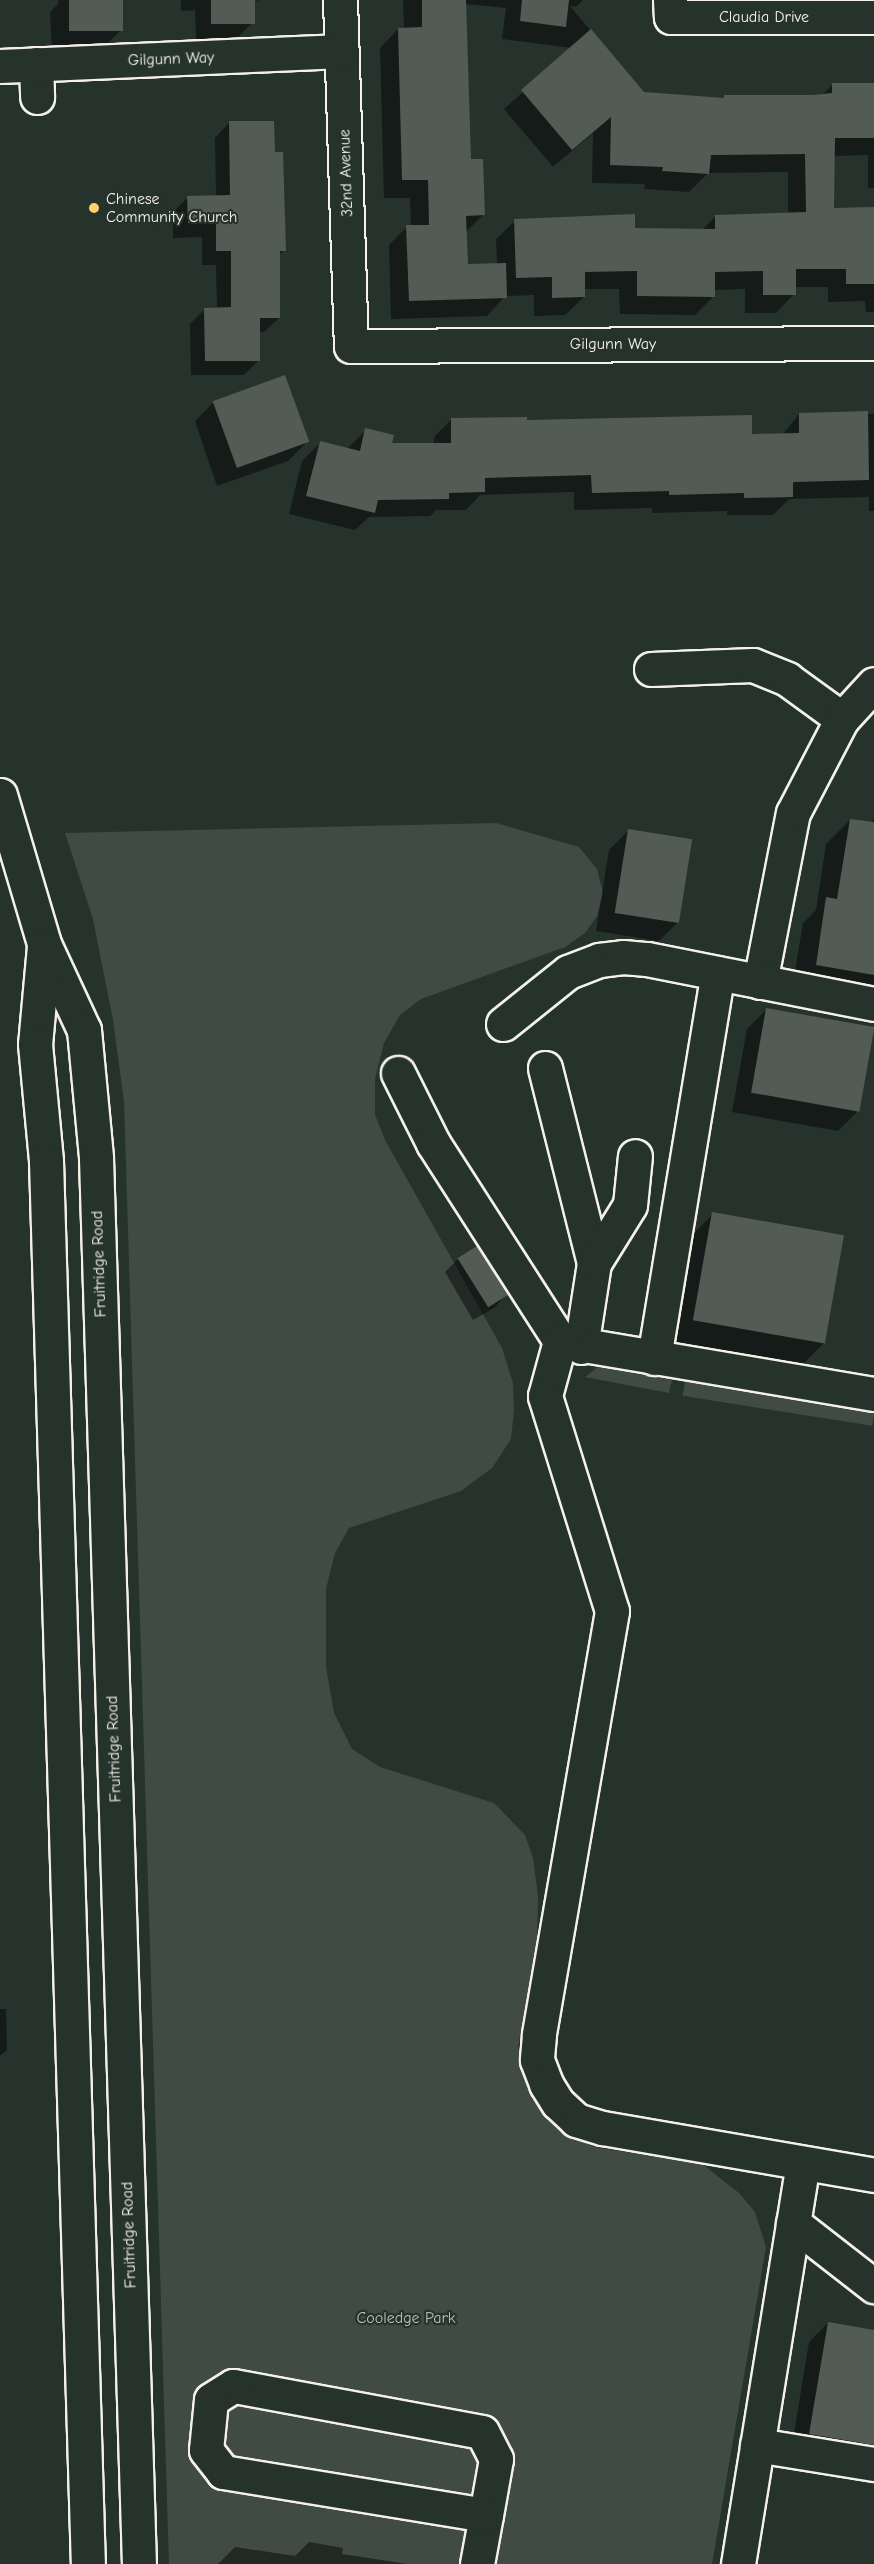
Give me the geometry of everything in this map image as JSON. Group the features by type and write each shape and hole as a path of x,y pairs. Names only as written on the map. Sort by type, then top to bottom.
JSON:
{"main road":[{"name":"32nd Avenue","path":"340,0 351,346"},
{"name":"Claudia Drive","path":"670,0 671,17 874,17"},
{"name":"Gilgunn Way","path":"0,66 342,51"},
{"path":"36,64 37,98"},
{"name":"Gilgunn Way","path":"351,346 874,343"},
{"path":"651,669 753,665 787,679 842,718"},
{"path":"760,981 793,813 842,718 874,684"},
{"name":"Fruitridge Road","path":"0,795 44,944 84,1030 96,1158 139,2564"},
{"name":"Fruitridge Road","path":"44,944 35,1044 46,1161 88,2564"},
{"path":"503,1024 568,972 599,960 623,957 647,959 874,1004"},
{"path":"654,1358 718,973"},
{"path":"545,1068 594,1263"},
{"path":"398,1073 433,1143 570,1344 874,1394"},
{"path":"635,1156 630,1205 594,1263 570,1344 545,1396 612,1611 537,2060 546,2084 558,2103 576,2120 603,2128 874,2175"},
{"path":"738,2564 803,2164"},
{"path":"794,2223 874,2286"},
{"path":"477,2564 486,2515 496,2459 482,2432 233,2386 211,2400 206,2450 223,2472 486,2515"},
{"path":"757,2445 874,2464"}],"green space":[{"name":"Cooledge Park","path":"496,823 579,847 597,869 603,893 597,916 585,933 565,947 421,999 400,1015 384,1043 375,1079 375,1115 386,1142 502,1348 513,1383 514,1410 511,1439 492,1468 461,1491 349,1528 335,1553 326,1589 326,1667 334,1713 352,1749 380,1767 494,1803 525,1835 533,1858 538,1896 537,1938 518,2047 529,2094 543,2113 561,2129 594,2147 702,2164 739,2193 755,2212 766,2247 712,2564 169,2564 124,1101 113,1020 93,919 65,833"},
{"path":"598,1367 672,1380 669,1393 585,1377"},
{"path":"685,1381 874,1411 872,1426 683,1396"}],"building":[{"path":"69,0 123,0 123,31 69,31"},
{"path":"211,0 255,0 255,24 211,24"},
{"path":"422,0 466,0 471,159 483,159 485,215 466,216 468,264 506,263 507,298 409,301 406,225 429,225 428,180 402,180 398,28 422,27"},
{"path":"522,0 569,0 566,27 520,21"},
{"path":"591,29 644,92 724,98 724,95 813,95 832,93 832,83 874,83 874,138 835,138 834,208 874,207 874,284 846,284 846,269 796,269 796,295 763,295 763,271 715,272 715,297 637,296 637,271 585,272 585,297 552,298 552,277 516,278 514,219 635,214 635,228 715,229 715,215 806,212 805,154 711,155 709,174 662,171 663,167 610,165 611,117 572,150 521,90"},
{"path":"229,121 274,121 275,152 283,152 286,251 280,251 280,318 260,318 260,361 205,361 204,308 231,307 231,251 216,251 216,223 188,223 187,196 230,195"},
{"path":"285,375 309,442 237,468 213,401"},
{"path":"868,411 869,480 793,482 793,497 744,498 744,493 669,495 669,491 592,493 591,475 485,478 485,492 449,493 449,499 378,500 375,513 306,496 320,441 360,451 365,428 394,435 392,443 451,443 451,418 527,417 527,420 752,415 752,434 799,433 799,413"},
{"path":"850,819 874,822 874,975 816,965 826,897 837,899"},
{"path":"628,829 692,839 679,923 615,913"},
{"path":"766,1008 874,1027 859,1112 751,1093"},
{"path":"712,1212 844,1235 825,1344 693,1320"},
{"path":"477,1246 508,1295 488,1307 457,1258"},
{"path":"828,2322 874,2330 874,2445 809,2434"}],"place":[{"name":"Chinese Community Church","path":"94,208"}]}
